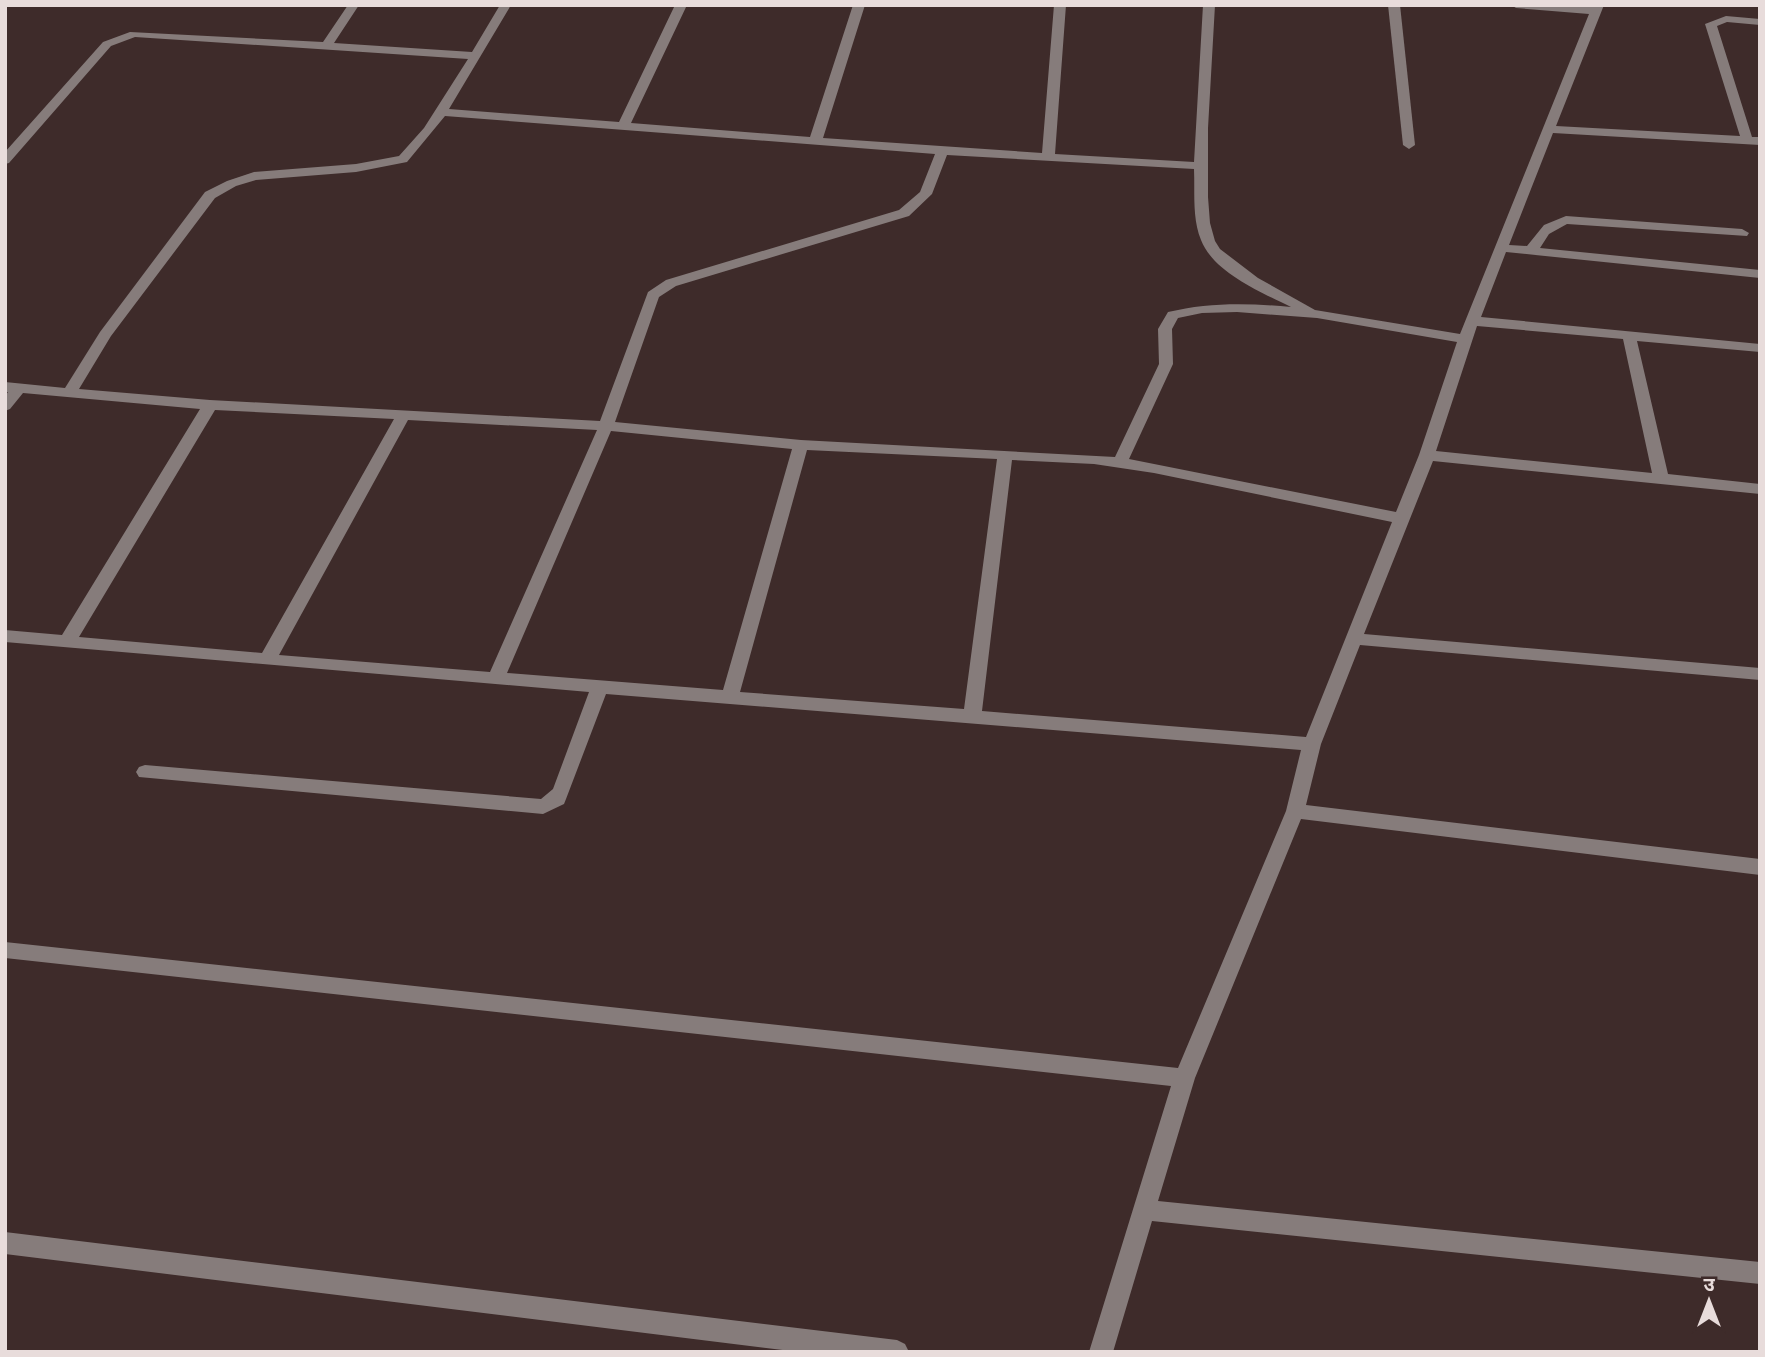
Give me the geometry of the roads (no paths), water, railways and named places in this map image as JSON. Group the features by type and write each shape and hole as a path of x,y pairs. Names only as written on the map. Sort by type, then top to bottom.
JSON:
{"street":[{"path":"326,46 354,5"},
{"path":"69,393 105,335 210,194 227,185 262,175 404,159 415,149 506,5"},
{"path":"623,126 681,5"},
{"path":"815,142 859,5"},
{"path":"1048,157 1060,5"},
{"path":"1209,5 1202,166 1202,207 1209,243 1244,275 1321,317"},
{"path":"1394,5 1409,145"},
{"path":"1101,1352 1184,1078 1295,811 1312,744 1427,455 1465,339 1597,8 1516,5"},
{"path":"1550,129 1754,140 1711,24 1726,19 1760,22"},
{"path":"5,160 41,123 101,50 124,36 155,35 474,56"},
{"path":"439,112 942,151 1202,166"},
{"path":"496,678 606,426 653,295 671,283 904,213 919,205 928,193 942,151"},
{"path":"1531,251 1542,232 1551,224 1566,220 1742,233"},
{"path":"1503,248 1760,274"},
{"path":"1120,463 1166,364 1165,329 1173,315 1195,310 1256,309 1465,339"},
{"path":"1474,321 1760,348"},
{"path":"1629,335 1661,479"},
{"path":"5,406 12,388 210,405 606,426 800,445 1120,463 1402,519"},
{"path":"67,642 210,405"},
{"path":"267,660 402,416"},
{"path":"730,697 800,445"},
{"path":"972,716 1004,455"},
{"path":"1427,455 1760,489"},
{"path":"5,636 267,660 1312,744"},
{"path":"1356,639 1760,674"},
{"path":"145,772 543,807 557,799 562,789 600,687"},
{"path":"1295,811 1760,867"},
{"path":"5,950 1184,1078"},
{"path":"1144,1210 1760,1273"},
{"path":"5,1243 897,1352"}]}
